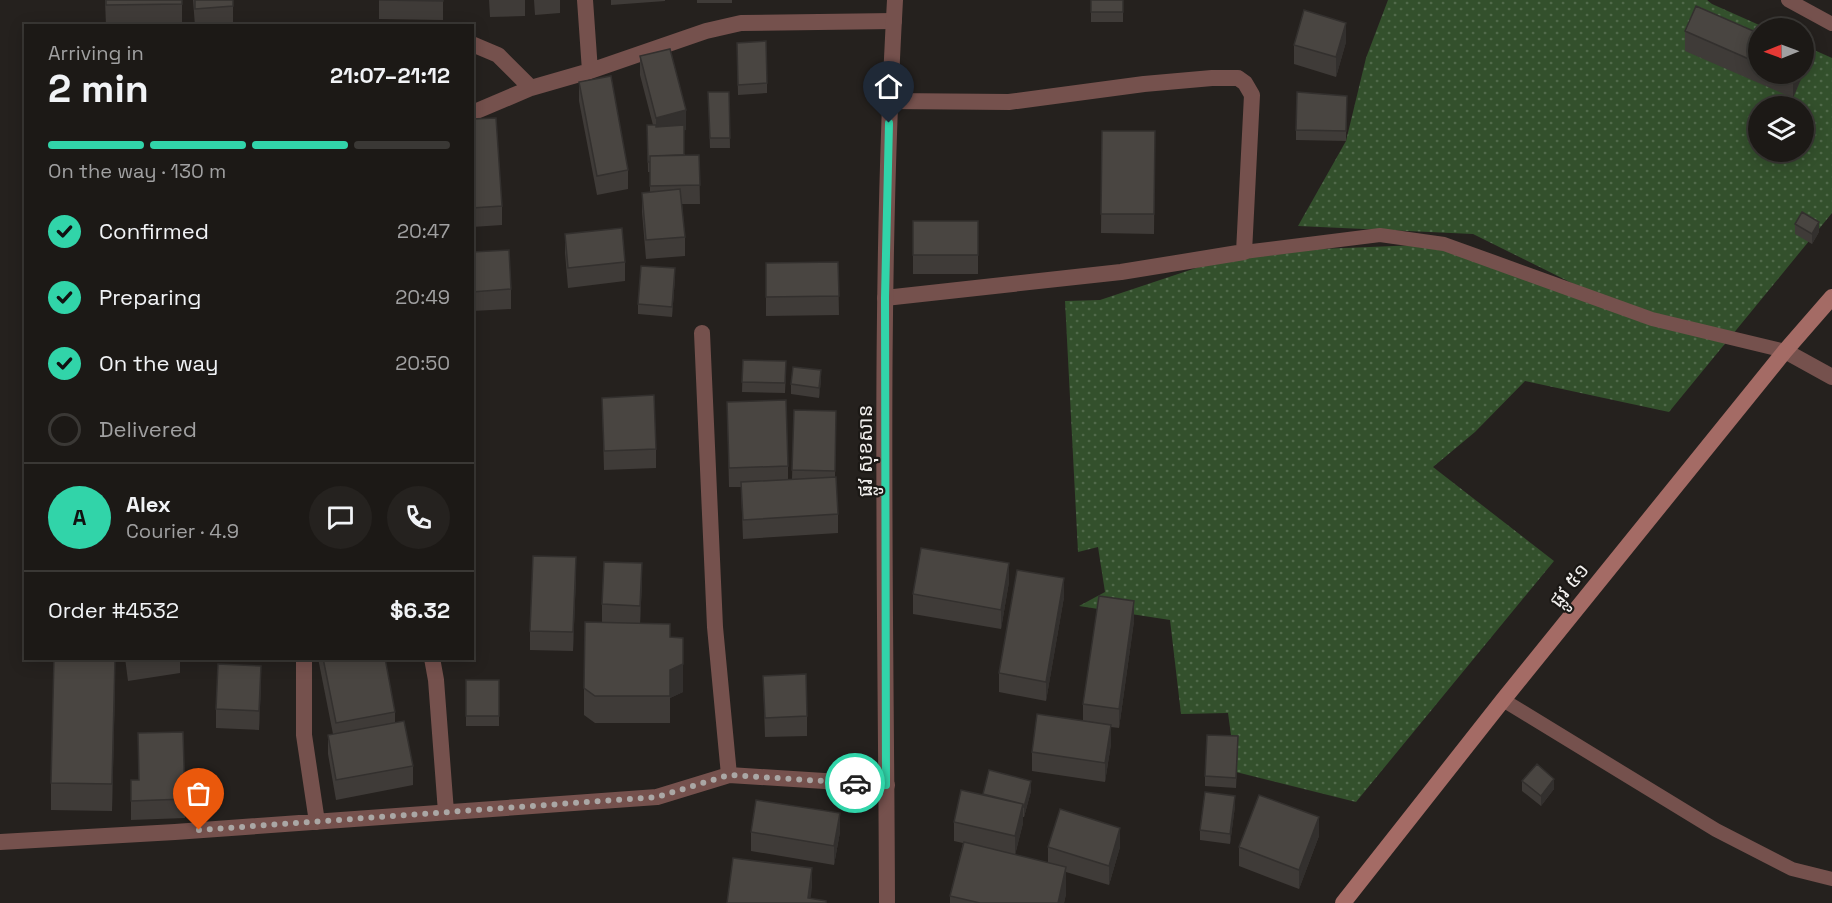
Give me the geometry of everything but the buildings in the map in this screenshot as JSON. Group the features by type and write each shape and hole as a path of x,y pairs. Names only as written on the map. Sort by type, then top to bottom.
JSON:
{"main road":[{"name":"ផ្លូវ ៥១","path":"1343,903 1503,700 1785,351 1832,297"}],"street":[{"path":"585,0 590,71"},
{"name":"ផ្លូវ សុខសាន","path":"887,903 885,298 889,101 895,0"},
{"path":"474,112 531,88 590,71 706,31 741,23 894,21"},
{"path":"474,45 498,55 531,88"},
{"path":"885,298 1121,272 1244,252 1252,95 1245,83 1238,78 1212,78 1144,84 1009,102 889,101"},
{"path":"702,333 715,627 729,775"},
{"path":"1785,351 1832,377"},
{"path":"304,660 303,735 317,822"},
{"path":"432,660 436,680 446,812"},
{"path":"0,842 657,797 729,775 886,785"}],"lane":[{"path":"1788,0 1832,24"},
{"path":"1244,252 1380,235 1444,244 1652,319 1785,351"},
{"path":"1503,700 1716,830 1792,869 1832,879"}],"green space":[{"path":"1388,0 1707,0 1748,20 1748,84 1814,84 1814,50 1832,58 1832,213 1669,412 1525,381 1475,432 1433,467 1554,561 1356,802 1236,772 1228,713 1181,714 1170,620 1079,606 1105,592 1098,547 1078,552 1065,301 1100,300 1244,252 1444,244 1606,300 1473,234 1298,226 1346,141 1366,58"}],"way so far":[{"path":"199,830 657,797 729,775 855,783"}],"route":[{"path":"855,783 886,785 885,298 889,123"}]}
